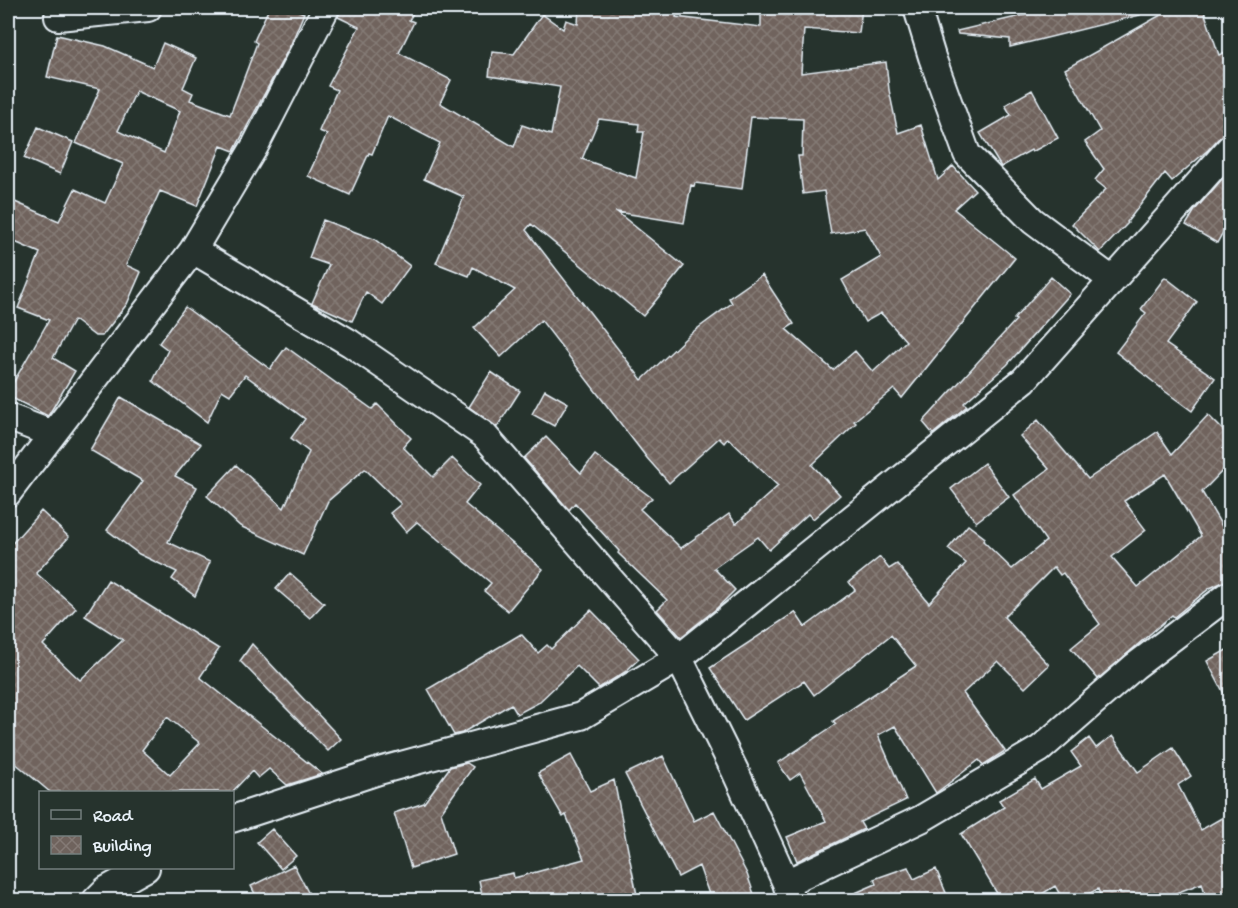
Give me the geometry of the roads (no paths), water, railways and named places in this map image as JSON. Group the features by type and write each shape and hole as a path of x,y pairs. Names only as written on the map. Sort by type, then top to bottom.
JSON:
{"street":[{"path":"57,17 148,8"},
{"path":"8,493 193,250 255,146 326,8"},
{"path":"917,8 967,154 1033,221 1112,280"},
{"path":"234,818 380,771 581,716 679,658 1024,380 1230,148"},
{"path":"193,250 350,344 484,435 679,658 735,771 789,892 921,819 1040,749 1135,666 1230,594"},
{"path":"8,417 52,434"},
{"path":"96,900 106,890 143,869"}]}
